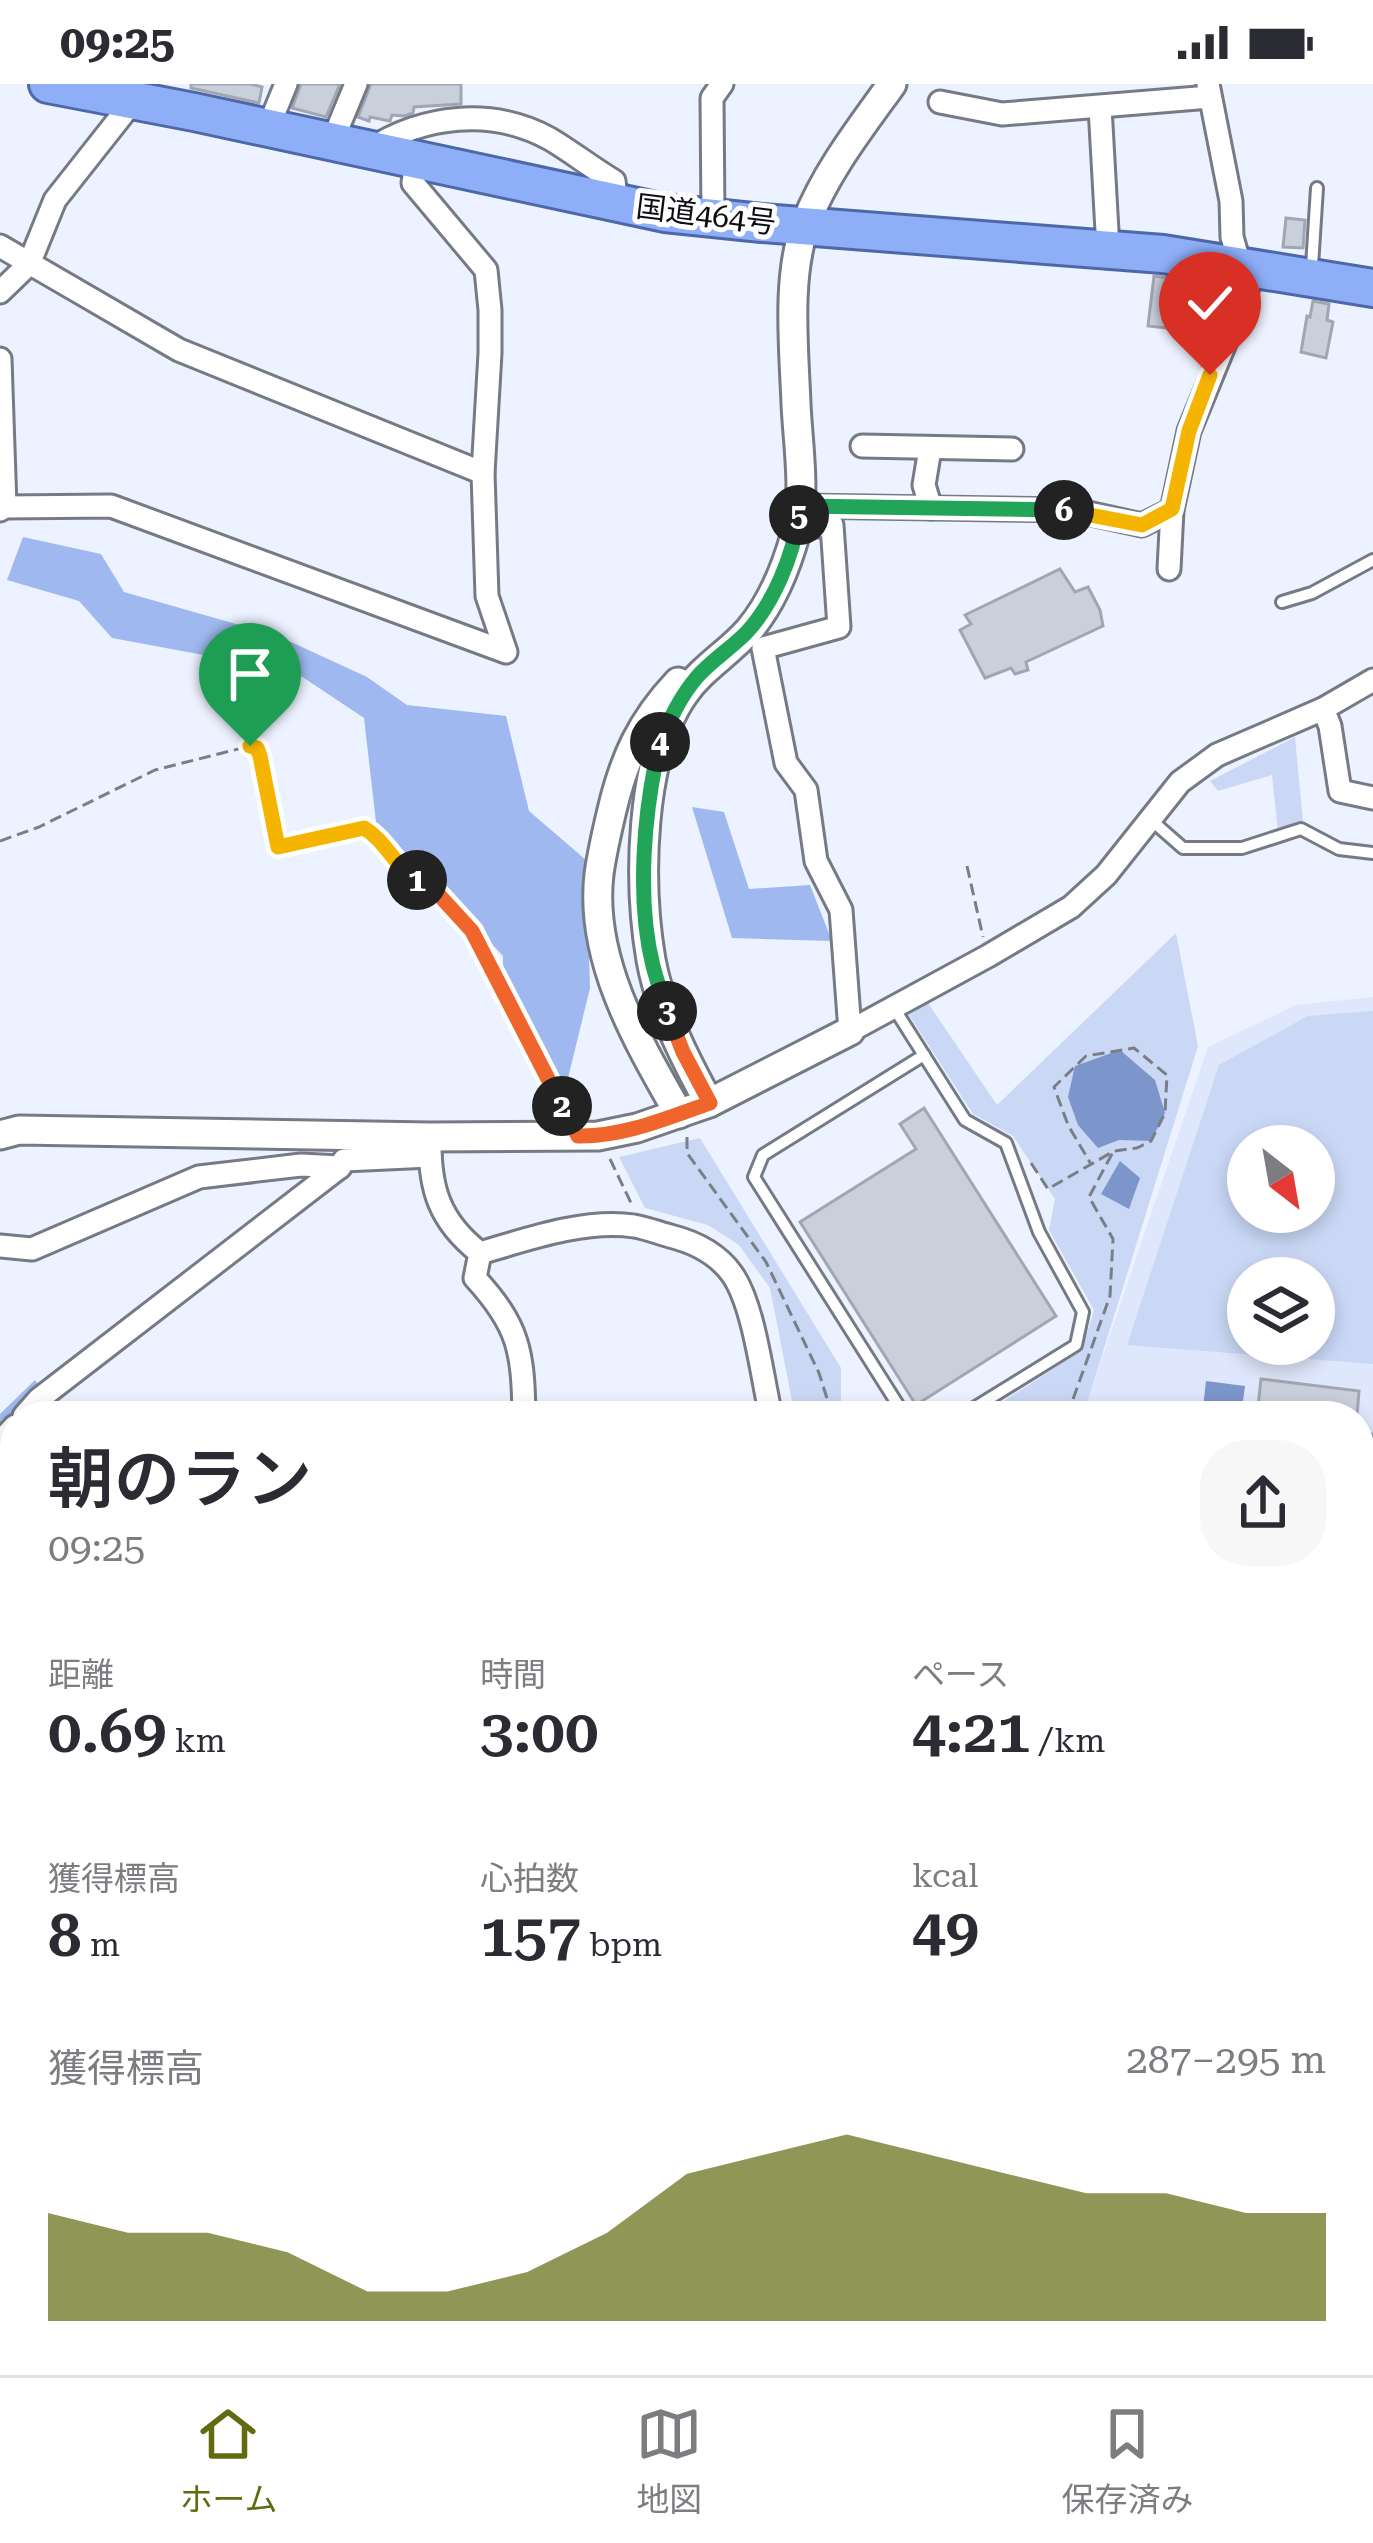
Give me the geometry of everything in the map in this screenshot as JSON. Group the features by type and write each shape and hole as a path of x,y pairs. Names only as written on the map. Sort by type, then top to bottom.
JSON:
{"highway":[{"name":"国道464号","path":"48,84 134,100 196,98 268,128 617,203 713,218 1108,249 1373,288"}],"street":[{"path":"268,128 286,84"},
{"path":"332,142 356,84"},
{"path":"713,218 712,98 722,84"},
{"path":"710,1103 671,1023 652,963 645,889 648,791 660,742 676,706 699,674 749,630 787,562 799,516 794,277 805,226 852,140 892,84"},
{"path":"940,102 1003,114 1100,107 1212,88 1231,201 1232,237 1248,267 1189,431 1172,509 1169,569"},
{"path":"0,292 29,264 55,200 134,100"},
{"path":"1100,107 1108,249"},
{"path":"369,150 394,134 472,117 548,138 614,181 617,203"},
{"path":"0,358 3,509 111,506 506,652 487,596 483,473 490,310 486,270 413,183 416,161"},
{"path":"0,246 179,350 483,473"},
{"path":"862,446 1012,449"},
{"path":"930,449 924,485 931,508"},
{"path":"799,516 931,508 1073,510 1142,525 1172,509"},
{"path":"799,516 832,525 839,627 763,648 786,763 806,790 816,861 842,910 850,1031"},
{"path":"683,1120 615,984 603,946 598,877 618,784 644,721 772,592"},
{"path":"37,1401 340,1168 344,1160 430,1146 588,1136 683,1120 1071,908 1106,875 1180,782 1217,755 1323,709 1373,680"},
{"path":"1323,709 1340,790 1373,798"},
{"path":"0,1135 20,1130 430,1146"},
{"path":"430,1146 436,1198 460,1237 480,1253"},
{"path":"0,1246 32,1249 199,1178 301,1166 340,1168"},
{"path":"480,1253 586,1226 633,1226 707,1250 734,1276 750,1320 768,1401"},
{"path":"480,1253 475,1277 496,1300 518,1341 523,1401"}],"lane":[{"path":"1312,266 1317,188"},
{"path":"1282,602 1312,593 1373,560"},
{"path":"1150,819 1183,848 1242,848 1301,829 1339,849 1373,853"},
{"path":"893,1007 965,1120 1006,1143 1039,1232 1083,1312 1076,1345 985,1401"},
{"path":"895,1401 754,1178 763,1154 924,1055"}],"path":[{"path":"0,842 155,770 257,748 278,847 364,828 401,871 439,895 463,918 636,1214 633,1226"},
{"path":"967,866 988,956"},
{"path":"1025,1154 1048,1189 1114,1151 1151,1141 1165,1112 1167,1075 1134,1048 1086,1056 1054,1087 1068,1125 1091,1163"},
{"path":"683,1120 687,1153 766,1262 828,1401"},
{"path":"1072,1401 1110,1296 1113,1239 1089,1197 1114,1151"}],"shaded area":[{"path":"23,537 101,554 124,592 278,636 367,677 407,705 506,716 529,811 586,860 590,988 561,1107 503,1008 503,956 376,822 364,718 295,672 112,638 79,601 7,580"},
{"path":"1295,737 1303,821 1278,832 1272,775 1218,791 1210,781"},
{"path":"692,807 724,812 749,889 810,885 832,941 732,938"},
{"path":"1176,933 1198,1046 1088,1401 1004,1401 1082,1350 1094,1310 1049,1230 1055,1199 1013,1136 973,1114 909,1015 928,1003 997,1105"},
{"path":"1373,997 1373,1401 1087,1401 1208,1047 1296,1005"},
{"path":"1373,1011 1373,1364 1335,1361 1335,1257 1227,1257 1227,1353 1127,1345 1219,1065 1308,1016"},
{"path":"1120,1050 1155,1080 1165,1113 1151,1141 1119,1140 1098,1148 1078,1125 1068,1097 1075,1066"},
{"path":"700,1138 841,1368 841,1401 792,1401 770,1288 739,1245 708,1225 645,1208 619,1157"},
{"path":"1120,1161 1140,1178 1129,1209 1101,1194"},
{"path":"35,1380 49,1401 13,1401"},
{"path":"1206,1381 1245,1386 1243,1401 1204,1401"}],"building":[{"path":"191,84 262,87 259,103 191,88"},
{"path":"301,84 340,84 326,117 292,108"},
{"path":"371,84 461,84 461,104 414,107 413,113 392,115 390,121 370,117 369,121 358,117"},
{"path":"1286,218 1305,220 1303,248 1283,247"},
{"path":"1154,276 1192,281 1191,287 1198,288 1196,305 1189,304 1186,330 1148,326"},
{"path":"1313,301 1329,304 1327,320 1333,322 1326,358 1301,352"},
{"path":"1060,569 1075,592 1088,587 1103,626 1026,662 1028,670 1015,674 1011,668 985,678 960,630 971,624 965,615"},
{"path":"924,1108 1056,1316 922,1401 913,1401 800,1222 916,1149 900,1124"},
{"path":"1261,1379 1359,1391 1358,1401 1259,1401"}],"route":[{"path":"250,746 260,756 278,847 364,828 401,871 439,895 463,918 578,1136 637,1128 710,1103 683,1052 652,963 645,889 648,791 660,742 676,706 699,674 761,614 787,562 800,506 1073,510 1142,525 1172,509 1189,431 1210,375"}]}
